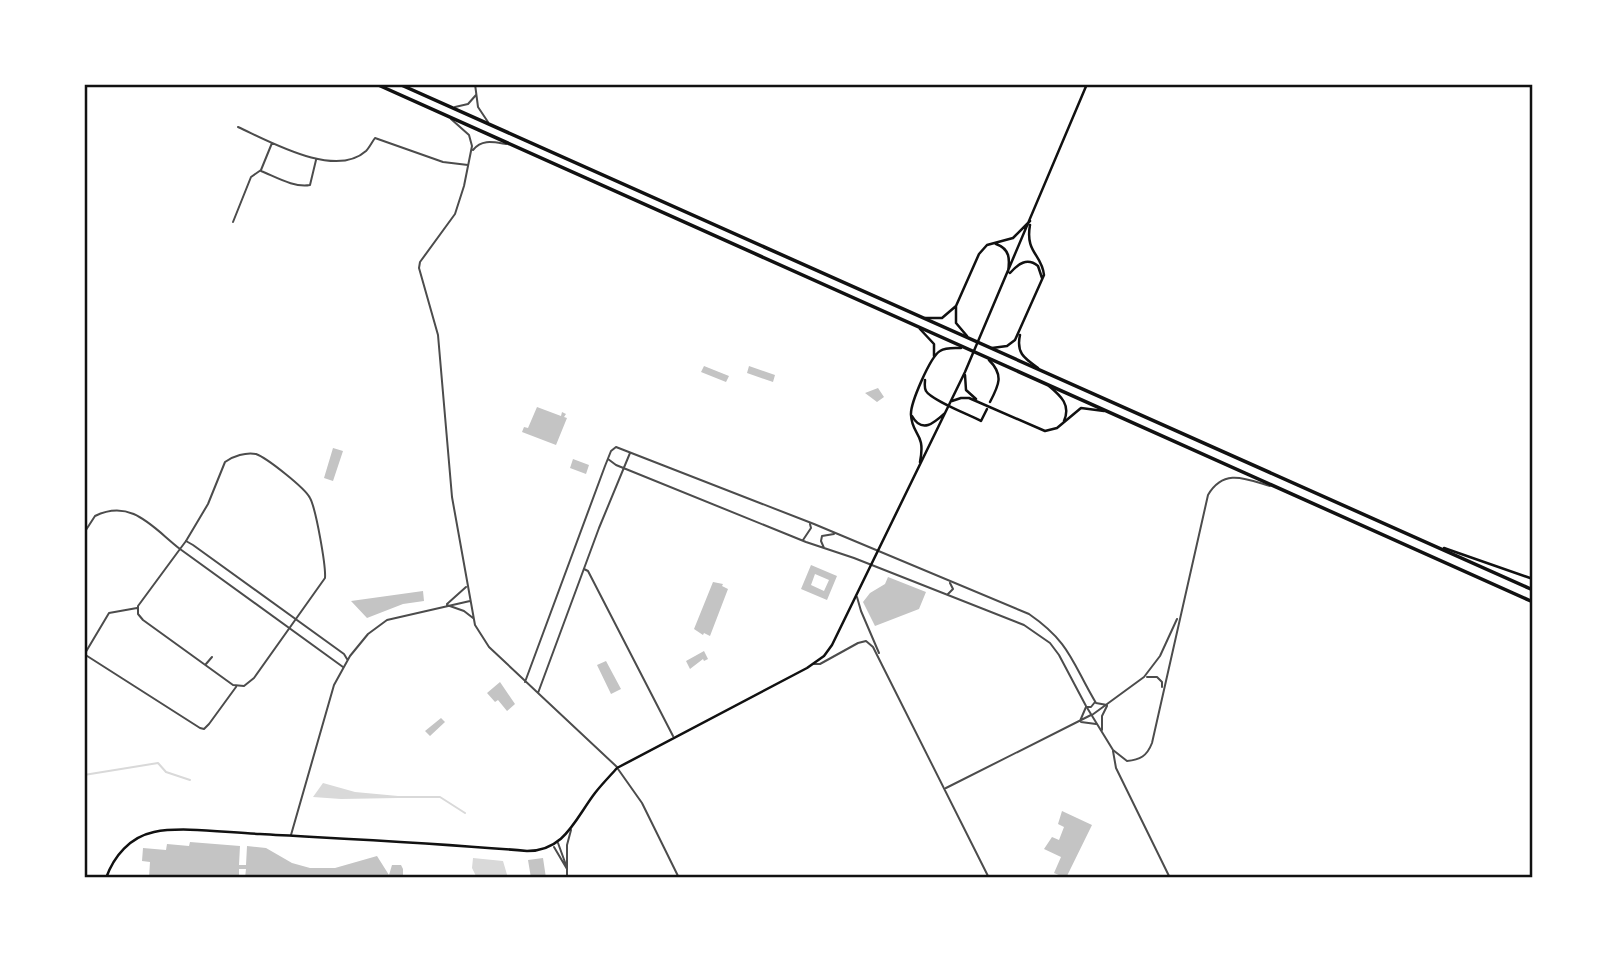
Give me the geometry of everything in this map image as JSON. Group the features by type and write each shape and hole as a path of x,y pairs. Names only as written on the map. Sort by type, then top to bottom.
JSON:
{"highway":[{"path":"376,84 1533,602"},
{"path":"399,84 1533,590"}],"main road":[{"path":"106,878 115,858 127,846 136,839 155,832 291,836 537,851 553,846 571,830 595,793 617,768 813,664 832,645 952,401 1008,275 1087,84"},
{"path":"969,338 956,323 956,306 979,254 989,244 1013,238 1031,219"},
{"path":"1031,219 1029,242 1044,273 1020,333 1018,346 1020,354 1038,368"},
{"path":"989,244 1006,249 1009,257 1008,275"},
{"path":"1008,275 1020,264 1030,262 1038,266 1042,281"},
{"path":"923,318 942,318 956,306"},
{"path":"918,327 934,345 934,356 911,413 911,420 922,442 919,469"},
{"path":"988,347 1007,346 1020,333"},
{"path":"934,356 944,348 964,348"},
{"path":"983,356 993,364 1000,376 990,402"},
{"path":"965,372 966,390 982,403"},
{"path":"925,376 925,389 932,396 981,421 987,409"},
{"path":"1047,385 1063,399 1066,406 1065,419 1057,428"},
{"path":"952,401 965,397 1038,429 1051,431 1081,408 1105,411"},
{"path":"911,413 918,424 926,426 933,424 948,409"},
{"path":"1430,544 1533,579"}],"street":[{"path":"475,84 479,111 495,127"},
{"path":"450,107 468,104 476,94"},
{"path":"449,117 471,138 471,154 455,214 420,262 419,268 438,335 451,487 473,618 489,647 617,768 642,803 679,878"},
{"path":"238,127 316,160 352,159 366,152 375,138 443,162 468,165"},
{"path":"233,222 251,177 261,170 273,142"},
{"path":"471,154 477,145 484,142 509,144"},
{"path":"261,170 300,186 308,186 316,160"},
{"path":"525,682 608,459 616,447 1012,606 1044,625 1071,655 1095,701 1100,705 1107,705"},
{"path":"538,694 631,452"},
{"path":"138,608 143,620 236,686 244,686 251,681 325,578 314,509 308,495 264,459 246,454 225,462 208,504 186,541 138,608 109,613 84,654 200,729 209,724 236,686"},
{"path":"608,459 612,464 803,541 1012,618 1038,633 1059,655 1113,750 1116,768 1170,878"},
{"path":"1113,750 1127,761 1139,759 1149,752 1207,499 1215,485 1225,478 1238,477 1277,488"},
{"path":"84,533 95,516 110,510 130,511 343,667"},
{"path":"803,541 811,528 810,523"},
{"path":"824,548 822,536 835,535"},
{"path":"186,541 344,654 347,659"},
{"path":"584,569 588,571 673,737"},
{"path":"947,594 953,589 950,583"},
{"path":"446,605 459,596 467,584"},
{"path":"857,594 879,654 989,878"},
{"path":"291,836 334,685 347,659 368,634 386,621 470,601"},
{"path":"446,605 458,608 473,618"},
{"path":"945,788 1080,722 1107,705 1144,677 1160,656 1180,614"},
{"path":"813,664 820,664 863,641 869,642 879,654"},
{"path":"206,665 212,657"},
{"path":"1144,677 1157,677 1163,688"},
{"path":"1086,706 1093,706 1095,701"},
{"path":"1102,731 1102,716 1107,705"},
{"path":"1080,722 1086,706"},
{"path":"1080,722 1098,725"},
{"path":"567,878 567,845 571,830"},
{"path":"558,842 567,870"},
{"path":"553,846 567,870"}],"shaded area":[{"path":"323,783 355,792 398,798 313,797"},
{"path":"473,858 503,861 508,878 477,878 472,868"}],"building":[{"path":"704,366 729,376 726,382 701,372"},
{"path":"749,366 775,375 773,382 747,373"},
{"path":"878,388 884,397 877,402 865,393"},
{"path":"537,407 561,416 562,412 566,414 564,417 567,418 556,445 522,432 524,427 528,428"},
{"path":"333,448 343,451 333,481 324,478"},
{"path":"573,459 589,465 586,474 570,468"},
{"path":"811,565 837,576 827,600 801,589","holes":["815,574 829,580 824,591 811,585"]},
{"path":"888,577 926,592 919,609 875,626 863,602 870,593 885,584"},
{"path":"713,582 723,584 722,586 728,589 710,636 694,629"},
{"path":"423,591 424,601 403,604 367,618 351,601"},
{"path":"704,651 708,659 703,659 690,669 686,661"},
{"path":"606,661 621,689 611,694 597,665"},
{"path":"500,682 515,704 507,711 498,700 495,702 487,693"},
{"path":"441,718 445,722 430,736 425,731"},
{"path":"1062,811 1092,825 1066,878 1054,873 1061,857 1044,849 1052,837 1059,840 1064,827 1058,824"},
{"path":"190,842 240,846 239,865 246,865 247,846 266,848 292,863 310,868 335,868 377,856 389,875 392,865 401,865 403,878 245,878 246,869 239,869 239,878 149,878 150,862 142,861 143,848 166,850 167,844 189,846"},
{"path":"543,858 546,878 531,878 528,860"}],"waterway":[{"path":"1527,84 1533,89"},
{"path":"84,775 158,763 166,772 190,780"},
{"path":"398,797 440,797 465,813"}]}
